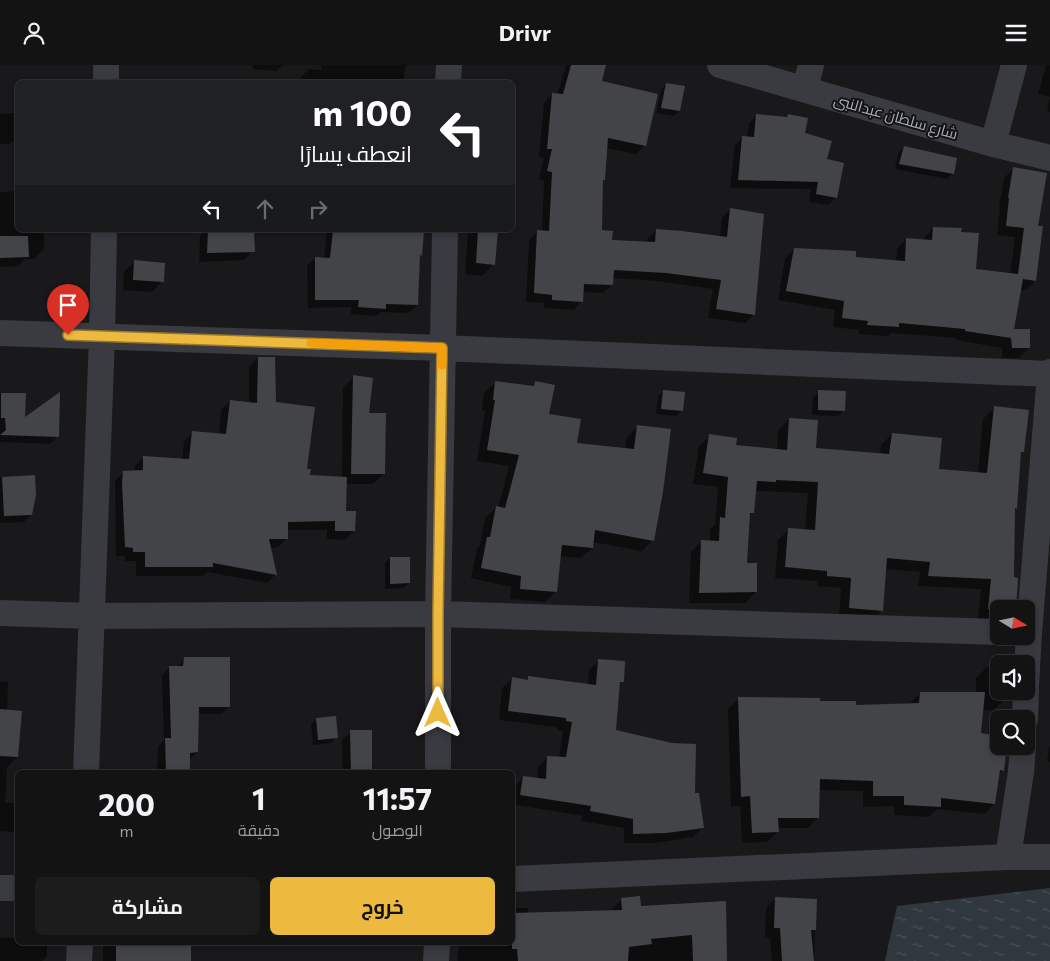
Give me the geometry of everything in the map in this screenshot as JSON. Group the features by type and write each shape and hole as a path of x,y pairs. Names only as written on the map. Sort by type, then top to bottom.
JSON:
{"street":[{"path":"106,65 106,80"},
{"path":"448,65 448,80"},
{"name":"شارع سلطان عبدالنبى","path":"720,65 808,77 993,144 1050,158"},
{"path":"993,144 1014,65"},
{"path":"86,770 104,232"},
{"path":"438,770 438,614 445,232"},
{"path":"0,333 102,335 1050,373 1035,633"},
{"path":"0,613 91,616 438,614 990,632"},
{"path":"1008,857 1022,755"},
{"path":"515,879 1008,857 1050,857"},
{"path":"0,888 15,888"},
{"path":"79,961 80,945"},
{"path":"436,961 437,945"}],"water":[{"path":"1050,888 1050,961 885,961 897,906"}],"building":[{"path":"571,65 606,65 602,81 658,94 646,146 608,138 605,180 603,180 602,230 613,231 612,240 655,242 656,229 727,237 730,208 764,214 755,315 716,309 721,280 666,273 614,270 613,285 584,284 583,302 552,300 552,295 534,293 537,230 549,231 552,172 547,171 552,149 547,149 552,93 563,94"},
{"path":"666,83 685,86 680,111 661,108"},
{"path":"756,114 787,117 788,114 808,118 805,133 832,141 827,159 844,163 837,198 816,194 818,182 738,180 742,136 754,137"},
{"path":"904,146 957,158 954,174 899,164"},
{"path":"1013,167 1047,173 1038,226 1043,226 1036,281 1023,279 1014,329 1030,329 1030,348 1012,348 1011,338 965,331 965,329 899,323 899,327 867,325 868,321 842,318 844,301 786,291 794,248 856,251 856,257 905,261 906,238 932,240 933,227 962,228 961,232 979,233 976,269 1018,274 1024,228 1006,226"},
{"path":"208,232 254,232 255,252 207,253"},
{"path":"333,232 424,232 422,256 420,255 418,305 386,304 386,309 358,307 359,300 315,300 315,257 330,258"},
{"path":"478,232 498,232 495,265 476,263"},
{"path":"0,236 28,236 29,257 0,258"},
{"path":"134,260 165,263 164,282 133,280"},
{"path":"258,357 275,357 276,402 315,407 307,469 311,469 310,475 347,477 346,511 356,511 355,531 335,531 335,521 288,522 288,539 269,539 277,575 213,563 213,567 145,567 145,552 133,552 133,548 125,547 123,471 143,470 143,456 189,459 192,431 226,434 230,400 257,403"},
{"path":"353,375 373,378 369,413 386,413 385,474 351,474"},
{"path":"495,381 534,386 535,381 555,385 549,414 581,419 577,443 634,449 637,425 671,429 663,492 654,541 595,530 593,548 562,545 557,592 520,589 521,576 481,568 496,506 505,508 519,455 487,450 495,400 493,400"},
{"path":"663,390 685,392 683,411 661,409"},
{"path":"818,390 846,391 845,411 818,410"},
{"path":"60,392 59,437 0,435 6,430 5,418 1,418 1,393 26,393 25,417"},
{"path":"994,406 1029,410 1024,452 1021,452 1017,509 1015,508 1014,577 1018,578 1017,600 990,600 990,609 988,609 991,579 928,576 930,562 887,558 883,611 849,608 851,578 827,576 827,571 785,567 788,528 815,530 818,482 776,480 776,482 757,481 754,513 750,513 747,563 757,563 757,592 699,593 701,540 719,541 720,517 725,518 728,477 703,473 709,434 737,438 736,445 787,450 789,418 818,420 816,448 889,454 892,433 942,438 939,469 987,473"},
{"path":"35,475 36,495 32,515 4,516 2,477"},
{"path":"390,557 410,557 410,583 390,584"},
{"path":"184,657 230,657 230,707 199,707 198,752 190,753 190,770 166,770 165,738 171,738 169,666 183,666"},
{"path":"598,659 625,661 624,682 620,682 616,730 672,743 696,744 695,793 699,793 704,828 666,833 633,834 633,819 590,811 591,806 520,795 523,776 546,779 547,756 566,757 572,722 566,721 566,718 508,711 512,677 528,680 528,676 596,685"},
{"path":"920,692 985,692 981,733 990,734 990,755 1006,755 1004,771 1000,770 995,804 941,798 941,807 904,805 904,796 873,796 873,781 820,779 819,818 778,818 779,832 752,833 750,796 741,797 738,697 820,698 820,701 856,701 856,705 919,703"},
{"path":"0,709 22,711 18,757 0,756"},
{"path":"336,716 338,738 318,740 316,718"},
{"path":"350,730 372,730 372,770 351,770"},
{"path":"640,896 641,906 726,901 727,961 693,961 692,935 651,939 652,944 629,947 628,961 518,961 517,949 512,949 512,945 515,945 515,913 622,910 621,898"},
{"path":"775,897 817,899 816,930 811,930 814,961 782,961 780,928 774,928"},
{"path":"116,945 191,945 191,961 116,961"}],"slow traffic":[{"path":"311,343 442,348 442,365"}],"route":[{"path":"68,335 442,348 438,713"}]}
